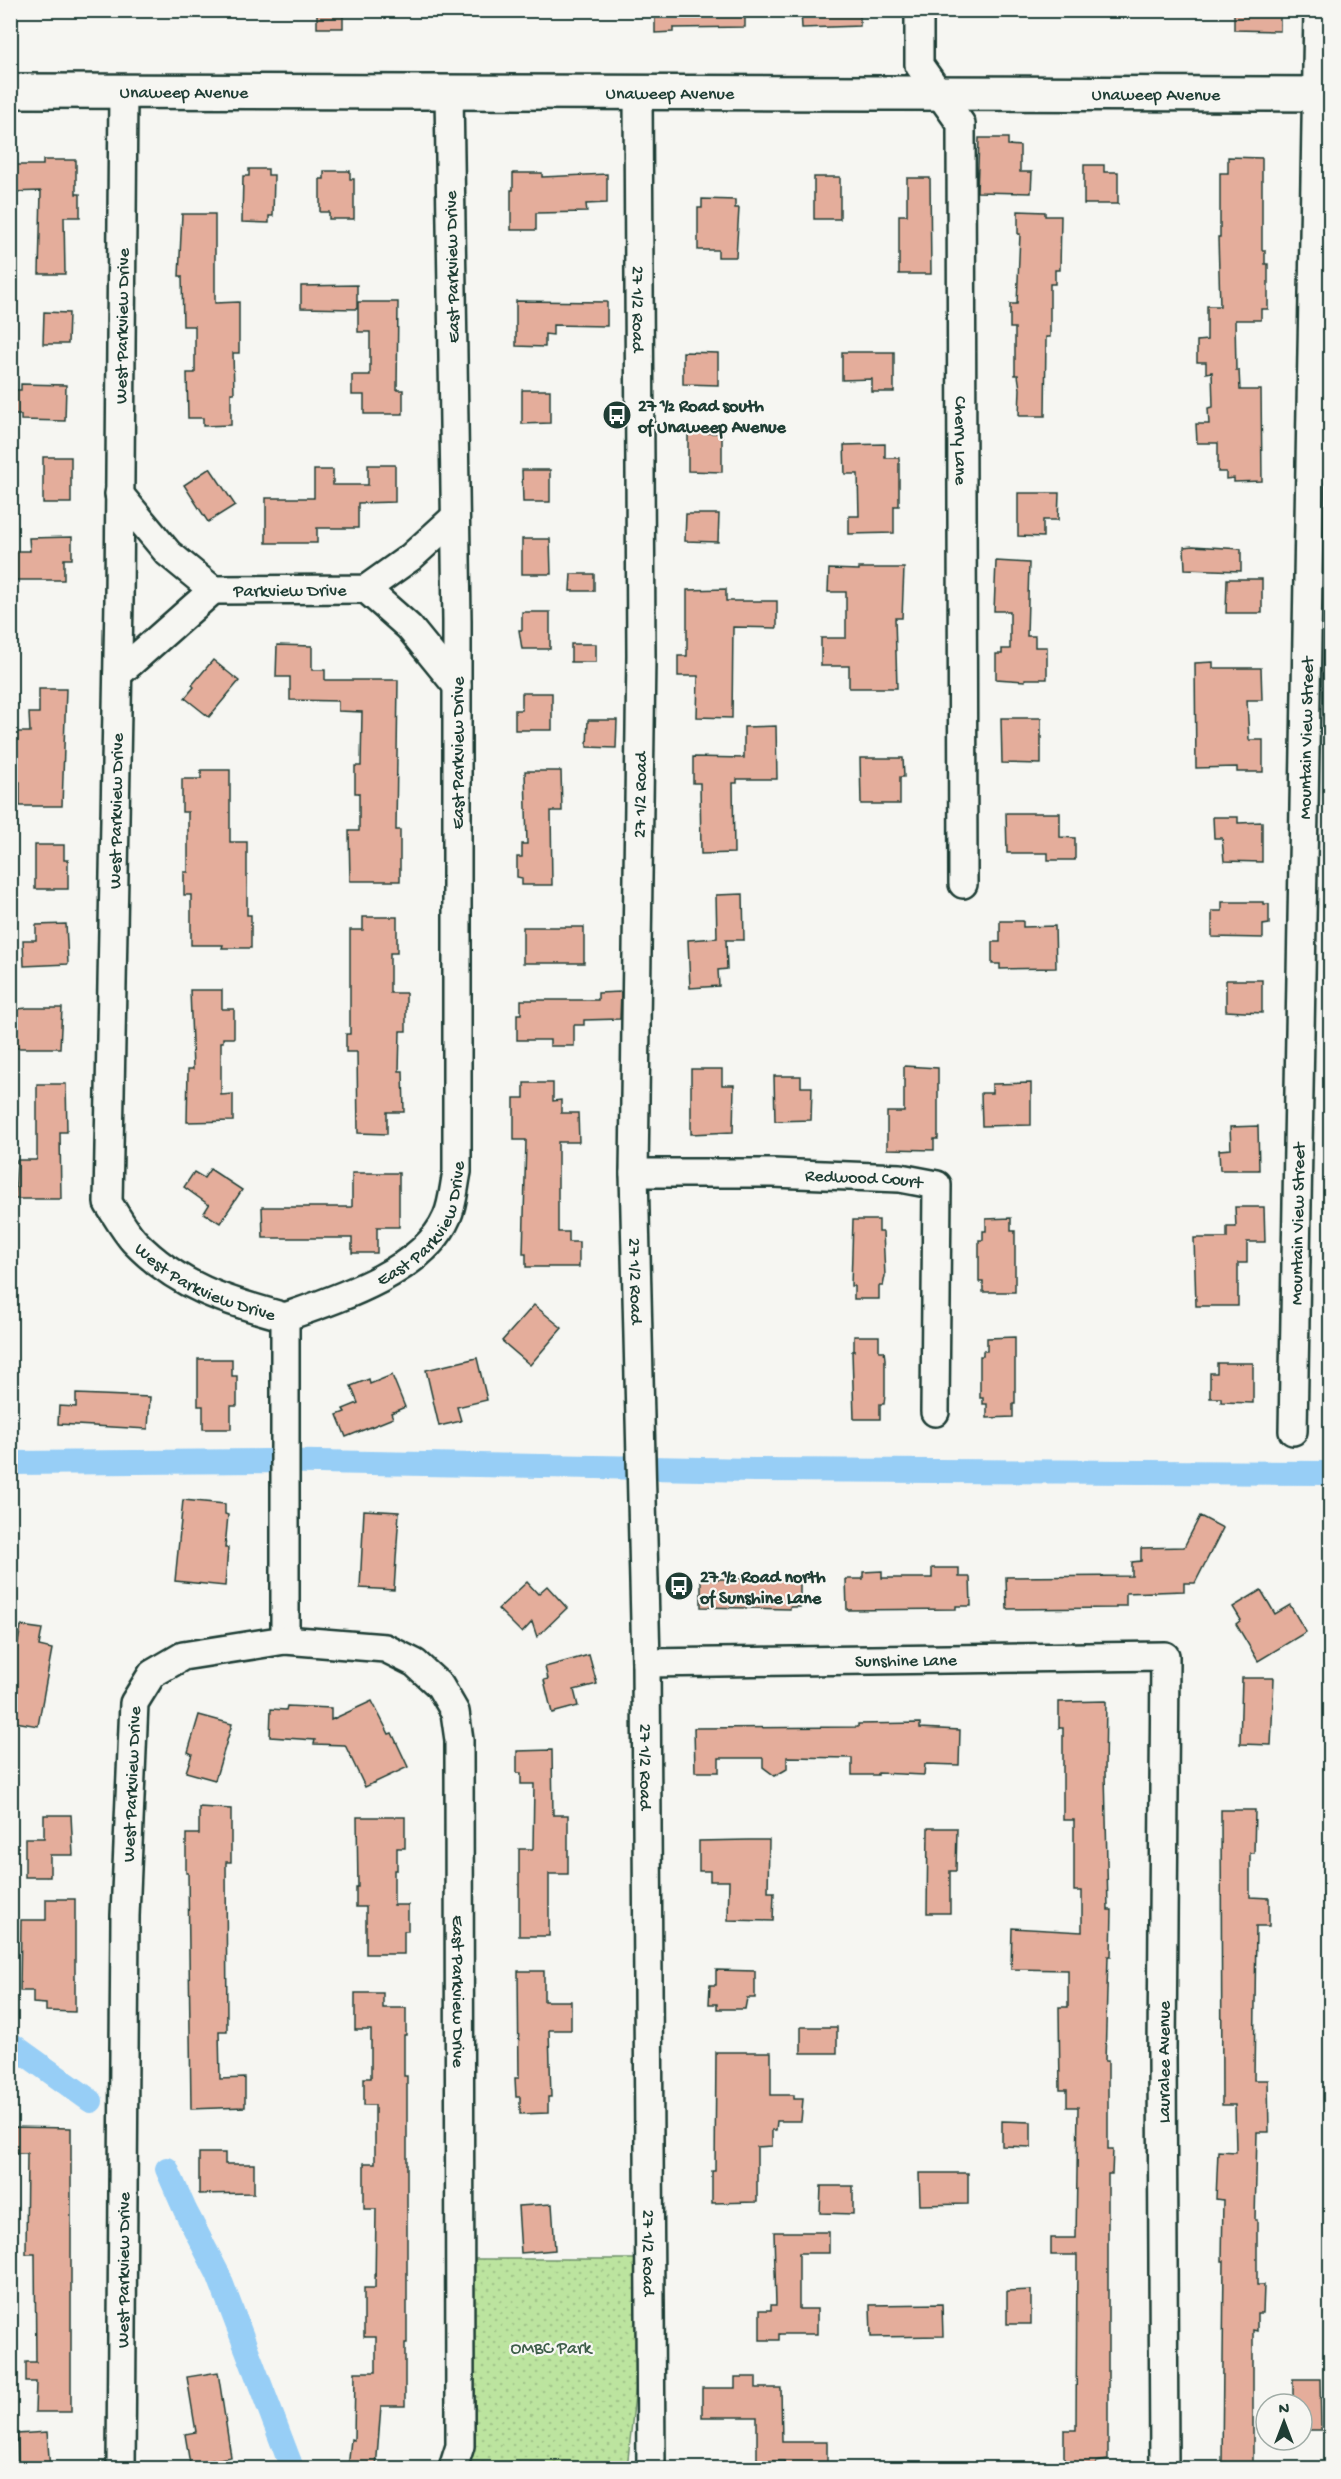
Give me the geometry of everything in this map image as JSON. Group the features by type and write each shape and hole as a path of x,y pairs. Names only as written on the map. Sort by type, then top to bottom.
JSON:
{"main road":[{"name":"Unaweep Avenue","path":"10,92 1324,94"}],"street":[{"name":"Cherry Lane","path":"919,10 919,65 961,124 963,884"},
{"name":"Mountain View Street","path":"1293,1431 1324,94 1318,10"},
{"name":"West Parkview Drive","path":"121,2469 125,1916 134,1703 152,1674 183,1656 285,1640 285,1317 223,1300 170,1273 133,1240 108,1203 118,674 123,91"},
{"name":"East Parkview Drive","path":"285,1317 333,1301 401,1268 426,1247 447,1217 457,1172 457,686 449,92"},
{"name":"27 1/2 Road","path":"638,93 641,655 634,1173 646,1663 651,2469"},
{"name":"Parkview Drive","path":"119,494 168,553 213,590 366,589 411,556 455,517"},
{"name":"Parkview Drive","path":"366,589 409,627 457,686"},
{"name":"Parkview Drive","path":"118,674 213,590"},
{"name":"Redwood Court","path":"634,1173 773,1173 900,1178 937,1185 935,1412"},
{"name":"East Parkview Drive","path":"285,1640 385,1648 415,1663 440,1686 455,1712 459,1752 460,2446 453,2469"},
{"name":"Sunshine Lane","path":"646,1663 1165,1656"},
{"name":"Lauralee Avenue","path":"1164,2469 1162,2041 1165,1656"}],"green space":[{"name":"OMBC Park","path":"459,2259 650,2259 627,2468 468,2468"}],"building":[{"path":"317,10 343,10 343,28 317,28"},
{"path":"655,10 745,10 745,27 673,28 673,32 655,33"},
{"path":"801,10 860,10 860,26 802,28"},
{"path":"1234,10 1280,10 1280,31 1234,30"},
{"path":"979,138 1008,138 1008,145 1020,146 1020,172 1032,172 1031,193 977,192"},
{"path":"1228,157 1262,158 1262,250 1265,250 1265,264 1268,264 1268,309 1261,309 1261,320 1235,320 1236,370 1239,370 1240,390 1261,390 1262,481 1234,482 1234,478 1226,479 1226,472 1218,472 1218,443 1197,443 1196,424 1209,424 1208,408 1213,407 1212,372 1206,373 1206,362 1197,362 1197,341 1207,340 1207,306 1220,306 1218,237 1220,237 1220,173 1228,173"},
{"path":"43,160 76,160 76,194 80,194 80,217 64,217 65,274 39,274 41,191 10,192 10,165 43,165"},
{"path":"1084,165 1104,165 1104,172 1118,172 1118,204 1084,204"},
{"path":"249,169 268,169 268,175 274,175 273,216 269,216 269,223 242,222 243,176 249,176"},
{"path":"324,171 350,171 350,179 354,179 354,219 329,219 329,212 320,212 320,179 324,179"},
{"path":"513,173 542,173 542,177 607,174 607,203 586,204 587,212 536,213 536,230 511,230"},
{"path":"814,177 840,177 840,219 814,219"},
{"path":"907,178 930,178 931,274 899,274 899,215 907,215"},
{"path":"702,199 735,200 735,208 739,208 736,257 718,257 718,250 698,250 698,208 702,208"},
{"path":"1018,211 1045,212 1045,216 1061,216 1060,270 1055,270 1055,284 1050,284 1050,337 1046,337 1045,416 1019,416 1020,389 1018,375 1015,375 1015,328 1010,328 1010,304 1017,304 1020,234 1018,234"},
{"path":"182,214 215,214 215,303 239,302 239,353 233,353 234,393 231,393 231,425 203,426 203,418 188,418 187,373 195,373 195,326 183,326 182,276 179,276"},
{"path":"357,285 357,309 301,308 301,286"},
{"path":"516,301 607,302 607,326 553,325 553,335 545,334 545,347 516,346"},
{"path":"358,302 398,302 397,390 403,390 403,414 364,414 364,395 352,395 352,375 370,375 370,332 358,332"},
{"path":"44,312 69,313 68,344 43,344"},
{"path":"683,352 718,353 718,385 683,384"},
{"path":"842,352 894,352 894,392 872,392 872,379 842,380"},
{"path":"21,384 66,385 65,421 21,420 21,415 10,415 10,390 21,390"},
{"path":"522,390 550,390 550,423 522,424"},
{"path":"688,433 722,433 722,472 688,471"},
{"path":"885,444 885,458 899,458 899,506 894,506 894,533 849,534 849,516 859,516 858,474 845,474 844,445"},
{"path":"43,457 71,457 71,503 43,503"},
{"path":"368,465 395,465 395,502 358,503 358,528 317,528 317,543 266,543 266,498 314,498 314,470 333,470 333,485 368,485"},
{"path":"210,468 235,505 208,522 184,485"},
{"path":"522,470 550,470 550,502 523,502"},
{"path":"1018,493 1059,493 1058,520 1043,520 1043,537 1018,536"},
{"path":"686,514 719,514 718,542 685,541"},
{"path":"72,537 72,559 64,559 64,580 14,580 14,551 30,551 29,538"},
{"path":"522,539 550,539 551,574 522,574"},
{"path":"1184,547 1241,549 1241,571 1185,569"},
{"path":"996,561 1029,563 1027,636 1035,636 1035,647 1047,647 1047,679 1025,679 1025,681 996,679 996,654 1002,654 1002,649 1010,649 1010,611 994,611"},
{"path":"859,568 904,568 902,618 895,618 897,688 849,688 849,666 821,666 821,638 846,638 846,592 828,592 829,569 859,570"},
{"path":"571,574 594,574 594,591 570,591"},
{"path":"1227,579 1262,579 1262,613 1226,613"},
{"path":"726,589 726,601 777,601 777,628 733,627 732,718 697,717 698,676 678,676 678,656 687,656 687,590"},
{"path":"522,612 550,612 550,649 522,649 519,630 522,630"},
{"path":"571,644 596,644 596,662 571,662"},
{"path":"277,645 312,646 312,670 325,670 325,680 398,680 396,830 400,830 400,881 350,881 349,831 359,831 359,793 355,793 355,766 361,766 362,712 338,711 338,701 290,700 290,677 276,677"},
{"path":"213,660 239,681 209,717 185,698 194,687 192,685"},
{"path":"1213,662 1213,668 1261,668 1262,700 1247,700 1249,740 1263,740 1263,772 1237,772 1237,767 1196,768 1195,663"},
{"path":"39,689 66,689 62,806 20,806 20,782 16,782 16,732 30,732 29,713 39,713"},
{"path":"522,693 552,693 552,730 515,730 515,710 522,710"},
{"path":"1001,718 1041,718 1041,764 1002,763"},
{"path":"588,720 617,720 616,748 587,747"},
{"path":"776,726 777,779 737,779 737,783 733,783 734,853 701,854 700,783 693,783 693,757 744,758 744,727"},
{"path":"860,758 903,758 904,777 900,777 900,804 861,804"},
{"path":"201,770 230,770 230,842 247,842 247,915 251,915 251,948 191,945 191,895 184,895 184,872 188,872 188,812 182,812 182,779 201,779"},
{"path":"525,771 561,771 562,811 551,811 552,885 522,885 522,878 517,877 517,857 522,857 522,844 527,844"},
{"path":"1006,813 1060,813 1060,837 1075,838 1075,860 1048,860 1048,853 1007,853"},
{"path":"1213,817 1238,817 1238,823 1262,822 1262,862 1224,861 1222,838 1214,838"},
{"path":"35,845 64,845 64,860 68,860 68,889 35,889"},
{"path":"743,894 744,940 726,940 727,969 718,970 719,986 690,988 688,940 717,938 716,895"},
{"path":"1222,902 1269,904 1269,924 1263,925 1263,938 1212,937 1212,911 1222,911"},
{"path":"363,917 397,917 397,953 390,953 390,993 406,993 406,1031 400,1031 399,1071 403,1071 404,1112 387,1112 387,1134 358,1133 357,1052 346,1052 346,1034 350,1034 350,930 363,930"},
{"path":"1000,921 1023,921 1023,927 1055,926 1056,968 1000,969 1000,964 992,964 992,942 1000,942"},
{"path":"66,924 68,964 24,966 23,940 36,940 36,925"},
{"path":"523,927 584,927 584,963 523,963"},
{"path":"1226,980 1262,980 1262,1013 1226,1011"},
{"path":"190,990 222,990 222,1009 234,1009 234,1038 223,1038 221,1042 221,1095 233,1094 233,1121 187,1122 188,1069 193,1069"},
{"path":"621,992 620,1019 584,1020 584,1025 574,1025 574,1046 550,1046 550,1040 517,1040 517,1014 521,1014 521,1000 598,1000 598,993"},
{"path":"62,1008 60,1048 15,1048 15,1031 10,1031 10,1010"},
{"path":"904,1066 938,1068 938,1139 934,1139 934,1150 887,1149 887,1112 904,1112"},
{"path":"691,1069 722,1069 722,1085 734,1085 733,1132 691,1134"},
{"path":"774,1076 801,1076 801,1087 812,1087 811,1120 775,1121"},
{"path":"524,1083 553,1083 553,1101 561,1100 561,1113 578,1113 579,1142 558,1142 558,1232 569,1232 569,1242 579,1242 579,1267 526,1267 526,1254 523,1254 526,1140 514,1140 514,1098 524,1098"},
{"path":"1031,1083 1031,1125 982,1126 981,1093 992,1093 992,1084"},
{"path":"37,1084 66,1084 67,1132 60,1132 61,1199 15,1199 17,1160 36,1160 37,1158"},
{"path":"1258,1126 1259,1170 1220,1170 1219,1150 1231,1149 1230,1127"},
{"path":"210,1169 242,1190 220,1223 204,1213 209,1205 184,1187 194,1172 204,1178"},
{"path":"352,1173 399,1173 399,1227 377,1227 377,1253 352,1253 352,1238 263,1238 262,1207 352,1207"},
{"path":"1235,1207 1264,1207 1265,1242 1247,1242 1247,1263 1238,1263 1238,1306 1196,1306 1194,1238 1227,1238 1227,1227 1236,1227"},
{"path":"1011,1218 1011,1231 1015,1231 1015,1292 983,1292 983,1282 979,1282 979,1240 983,1240 983,1231 986,1231 986,1219"},
{"path":"853,1220 879,1220 879,1232 883,1232 885,1276 883,1286 879,1286 879,1299 854,1299 854,1286 851,1286"},
{"path":"534,1305 562,1328 530,1365 502,1341"},
{"path":"854,1336 879,1336 879,1351 884,1351 885,1395 884,1404 880,1404 880,1419 854,1419 852,1351 854,1351"},
{"path":"1015,1337 1013,1417 987,1418 987,1404 983,1404 983,1398 980,1398 980,1356 983,1356 983,1351 987,1351 987,1338"},
{"path":"477,1358 487,1400 457,1407 461,1421 439,1426 426,1370"},
{"path":"198,1359 232,1359 232,1376 237,1376 237,1406 231,1406 231,1429 203,1429 203,1406 198,1406"},
{"path":"1217,1363 1253,1363 1253,1403 1221,1402 1221,1398 1210,1398 1210,1373 1217,1373"},
{"path":"392,1375 405,1407 391,1413 393,1418 346,1437 337,1415 345,1412 343,1409 358,1403 351,1386 369,1379 370,1384"},
{"path":"76,1394 150,1397 148,1429 58,1424 59,1406 76,1407"},
{"path":"183,1500 225,1504 225,1514 228,1515 225,1548 228,1548 225,1586 175,1581"},
{"path":"364,1510 399,1512 394,1590 360,1588"},
{"path":"1200,1516 1223,1528 1195,1583 1184,1583 1184,1591 1126,1593 1126,1606 1116,1606 1116,1608 1007,1609 1006,1577 1132,1576 1132,1562 1141,1561 1141,1548 1184,1547"},
{"path":"932,1568 959,1568 959,1577 970,1577 971,1606 956,1606 956,1609 847,1610 846,1579 863,1579 863,1572 882,1571 882,1578 932,1578"},
{"path":"701,1579 800,1579 800,1607 790,1607 790,1609 701,1607"},
{"path":"527,1582 538,1594 547,1586 567,1608 537,1637 532,1622 522,1633 498,1609"},
{"path":"1261,1590 1275,1614 1290,1605 1306,1632 1258,1661 1236,1624 1241,1620 1233,1607"},
{"path":"21,1626 42,1629 39,1646 52,1649 38,1726 10,1721 10,1687"},
{"path":"589,1655 597,1684 574,1690 578,1706 552,1713 544,1680 548,1679 545,1667"},
{"path":"1242,1678 1274,1678 1271,1745 1240,1744"},
{"path":"372,1701 389,1734 392,1733 408,1767 365,1787 345,1745 314,1744 315,1740 270,1737 271,1709 286,1710 287,1706 331,1708 331,1720"},
{"path":"1106,1701 1108,1910 1112,1910 1111,1956 1108,1956 1105,2061 1108,2061 1108,2149 1113,2149 1112,2174 1108,2174 1108,2460 1096,2462 1096,2469 1064,2469 1064,2430 1076,2430 1077,2255 1051,2255 1051,2238 1076,2238 1078,2107 1067,2107 1067,2090 1060,2090 1059,2007 1068,2007 1068,1970 1011,1969 1012,1928 1082,1932 1082,1891 1074,1891 1074,1820 1063,1820 1063,1728 1059,1728 1059,1702"},
{"path":"199,1715 232,1724 215,1780 186,1772 192,1754 188,1752"},
{"path":"920,1723 920,1728 960,1730 959,1765 925,1764 924,1775 878,1773 878,1775 852,1775 852,1758 787,1757 787,1769 775,1776 763,1767 763,1758 719,1758 719,1772 695,1772 694,1728 858,1727 858,1724"},
{"path":"552,1750 553,1815 568,1815 568,1874 549,1874 549,1936 519,1936 519,1849 533,1849 534,1784 521,1784 521,1773 517,1773 517,1751"},
{"path":"199,1807 231,1809 231,1862 226,1862 227,2031 219,2031 220,2079 245,2078 245,2107 191,2109 186,1834 199,1834"},
{"path":"1221,1810 1255,1810 1254,1853 1250,1853 1250,1897 1269,1898 1269,1926 1256,1926 1254,2080 1268,2080 1269,2132 1257,2132 1255,2220 1257,2220 1257,2285 1264,2285 1263,2313 1257,2313 1257,2331 1253,2330 1253,2464 1222,2464 1224,2261 1222,2261 1223,2200 1216,2199 1218,2151 1236,2152 1235,2105 1222,2105"},
{"path":"44,1815 71,1815 73,1855 50,1855 50,1877 25,1877 25,1838 44,1838"},
{"path":"357,1817 405,1817 405,1848 397,1848 397,1870 394,1870 394,1905 408,1905 408,1931 404,1931 404,1954 366,1954 366,1907 356,1907"},
{"path":"928,1828 957,1828 956,1871 950,1871 950,1913 927,1913"},
{"path":"769,1840 768,1892 774,1892 773,1921 728,1920 729,1881 710,1881 710,1871 699,1871 699,1841"},
{"path":"46,1899 75,1899 75,2012 46,2011 46,2004 33,2003 33,1991 20,1991 21,1920 46,1920"},
{"path":"716,1970 755,1971 755,1998 747,1998 745,2009 717,2009 717,2004 709,2004 710,1985 716,1985"},
{"path":"518,1971 544,1971 544,2001 571,2001 571,2030 549,2030 551,2097 548,2097 548,2113 520,2114 520,2097 516,2097 515,2078 519,2078"},
{"path":"355,1993 383,1993 383,2008 406,2008 406,2035 404,2035 404,2076 407,2076 405,2406 381,2406 376,2469 348,2469 351,2439 354,2440 355,2372 376,2372 376,2337 364,2337 364,2288 375,2288 376,2209 364,2209 364,2163 375,2163 375,2105 364,2105 364,2078 371,2078 371,2030 355,2030"},
{"path":"801,2027 837,2027 837,2053 801,2053"},
{"path":"716,2052 771,2052 771,2095 794,2095 794,2099 803,2099 801,2121 777,2121 776,2130 772,2130 772,2146 757,2147 757,2202 712,2203 712,2171 715,2171"},
{"path":"1002,2121 1031,2122 1031,2147 1002,2146"},
{"path":"11,2127 71,2128 71,2412 35,2412 36,2382 26,2382 26,2362 36,2362 35,2254 26,2254 27,2153 11,2153"},
{"path":"199,2153 225,2153 225,2164 254,2164 254,2193 199,2194"},
{"path":"919,2173 968,2173 968,2204 920,2205"},
{"path":"821,2186 853,2186 853,2214 820,2213"},
{"path":"552,2204 555,2250 521,2253 518,2206"},
{"path":"774,2232 829,2232 829,2253 799,2253 799,2309 817,2309 817,2334 779,2334 779,2340 760,2340 760,2310 771,2310 771,2305 776,2305"},
{"path":"1031,2290 1031,2324 1007,2324 1007,2291"},
{"path":"942,2304 943,2336 871,2337 870,2305"},
{"path":"218,2372 231,2457 190,2464 185,2434 196,2432 187,2377"},
{"path":"735,2377 756,2377 756,2388 781,2388 782,2442 827,2442 827,2469 784,2469 784,2461 757,2461 757,2417 702,2417 702,2388 735,2388"},
{"path":"1293,2379 1320,2379 1321,2430 1314,2430 1314,2392 1293,2392"},
{"path":"47,2432 50,2469 18,2469 17,2434"}],"waterway":[{"path":"10,1463 265,1461 755,1470 1330,1473"},
{"path":"10,2043 91,2101"},
{"path":"167,2169 218,2274 292,2468"}],"place":[{"name":"27 ½ Road south of Unaweep Avenue","path":"617,415"},
{"name":"27 ½ Road north of Sunshine Lane","path":"679,1586"}]}
